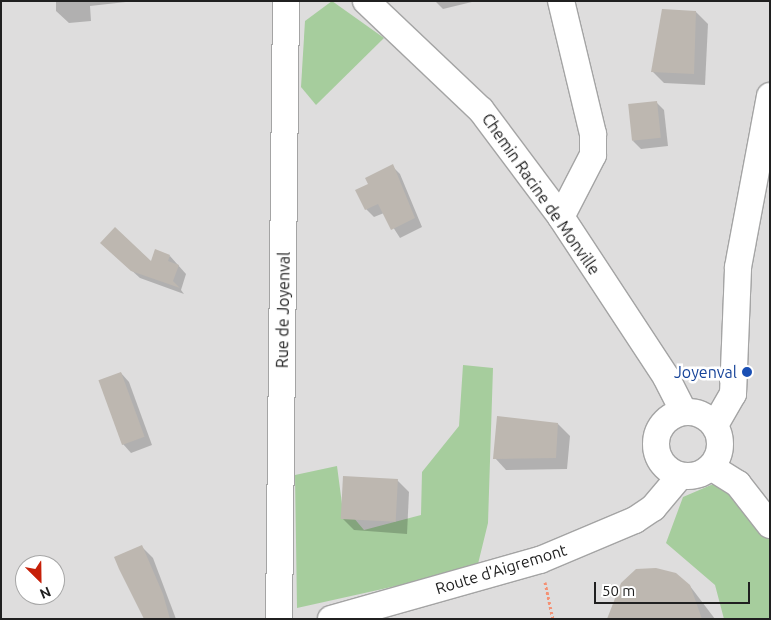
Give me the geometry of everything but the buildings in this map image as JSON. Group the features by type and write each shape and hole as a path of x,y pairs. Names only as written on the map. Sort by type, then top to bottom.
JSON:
{"street":[{"name":"Rue de Joyenval","path":"279,619 286,1"},
{"name":"Chemin Racine de Monville","path":"366,1 481,110 561,217 666,377 684,412"},
{"path":"561,1 593,134 593,155 561,217"},
{"path":"715,425 733,394 738,267 770,96"},
{"path":"684,412 696,412 715,425 720,447 712,467 702,474 680,476 664,466 656,447 663,424 684,412"},
{"path":"712,467 738,484 770,525"},
{"name":"Route d'Aigremont","path":"331,619 540,560 635,520 653,508 680,476"}],"path":[{"path":"540,560 553,619"}],"shaded area":[{"path":"1,1 770,1 770,619 1,619"}],"green space":[{"path":"332,1 384,38 316,105 301,87 305,21"},
{"path":"463,365 493,368 488,523 477,568 297,608 295,475 337,466 342,504 364,530 421,515 422,472 459,426"},
{"path":"725,479 770,533 770,619 724,619 715,585 666,543 683,497"}],"place":[{"name":"Joyenval","path":"747,372"}]}
